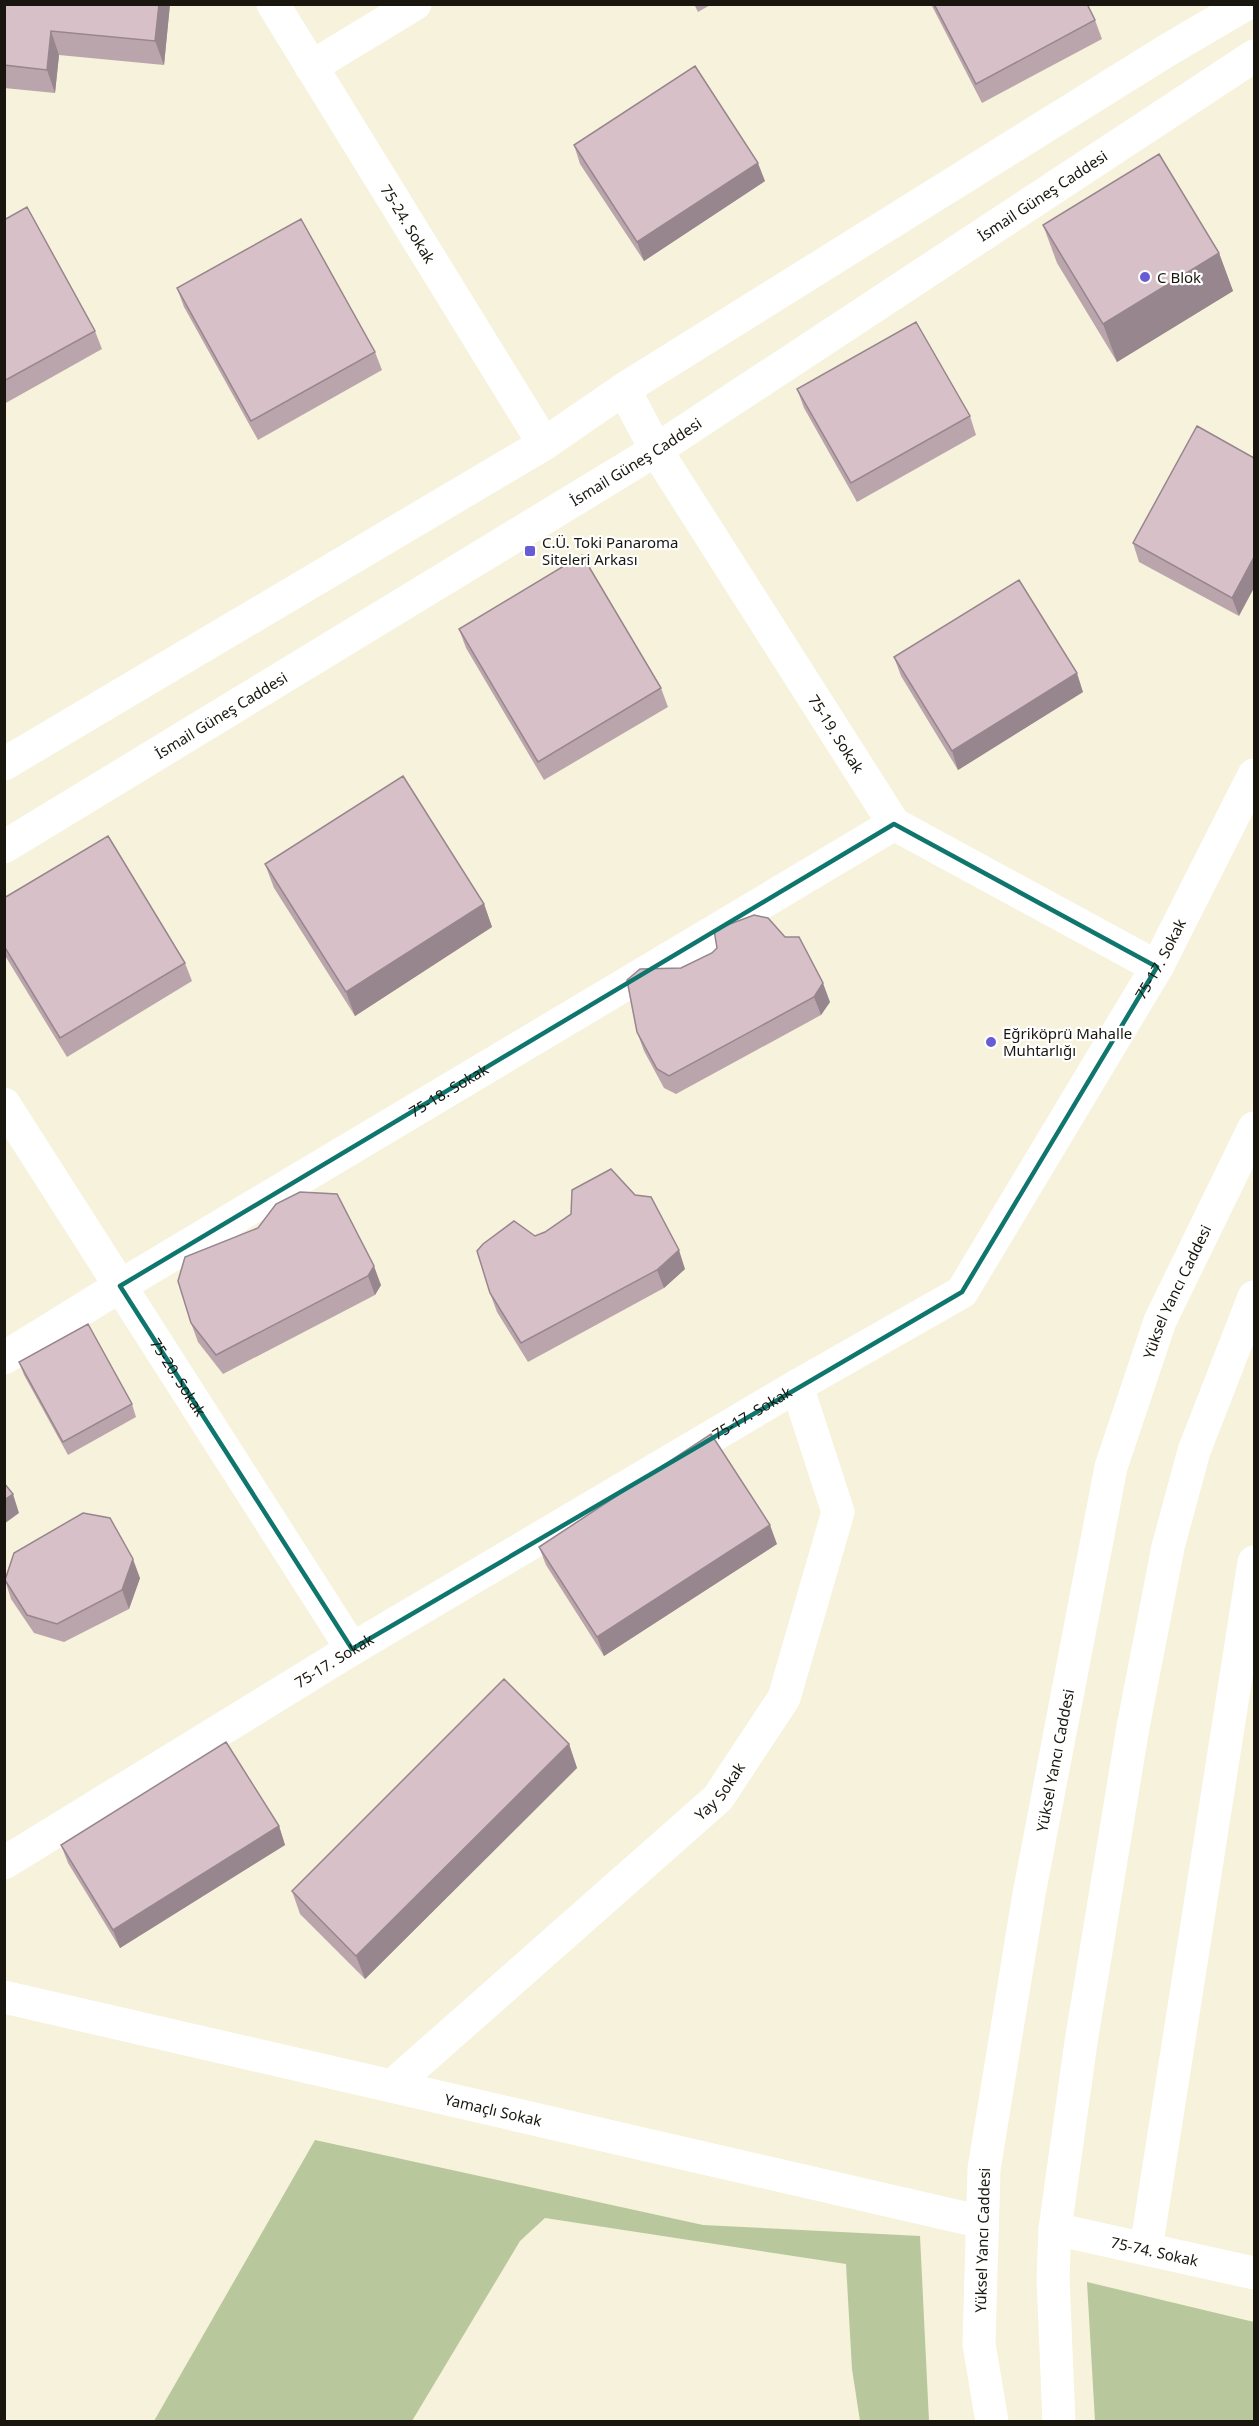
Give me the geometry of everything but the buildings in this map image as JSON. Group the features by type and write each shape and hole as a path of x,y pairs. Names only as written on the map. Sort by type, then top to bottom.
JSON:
{"street":[{"name":"75-24. Sokak","path":"273,4 544,444"},
{"path":"311,67 415,4"},
{"path":"4,764 544,444 624,389 1166,51 1248,4 1254,21"},
{"name":"İsmail Güneş Caddesi","path":"4,847 656,450 1254,56"},
{"name":"75-19. Sokak","path":"624,389 656,450 894,824 1156,967"},
{"name":"75-17. Sokak","path":"4,1863 352,1649 797,1386 962,1292 1156,967 1254,775"},
{"name":"75-18. Sokak","path":"4,1358 120,1286 894,824"},
{"name":"75-20. Sokak","path":"4,1104 352,1649"},
{"name":"Yüksel Yancı Caddesi","path":"992,2421 979,2344 984,2169 1027,1906 1111,1467 1160,1321 1254,1128"},
{"path":"1059,2421 1053,2278 1055,2229 1081,2042 1127,1762 1168,1547 1194,1451 1254,1297"},
{"name":"Yay Sokak","path":"393,2085 718,1798 784,1698 838,1512 797,1386"},
{"path":"1146,2249 1254,1562"},
{"name":"Yamaçlı Sokak","path":"4,1996 982,2222"},
{"name":"75-74. Sokak","path":"1055,2229 1254,2273"}],"highlighted area":[{"path":"894,824 1157,967 962,1292 352,1649 120,1286"}],"green space":[{"path":"315,2140 703,2225 920,2236 929,2421 860,2421 852,2369 846,2264 545,2218 520,2241 412,2421 154,2421"},
{"path":"1087,2282 1254,2322 1254,2421 1095,2421"}],"place":[{"name":"C Blok","path":"1145,277"},
{"name":"C.Ü. Toki Panaroma Siteleri Arkası","path":"530,551"},
{"name":"Eğriköprü Mahalle Muhtarlığı","path":"991,1042"}]}
